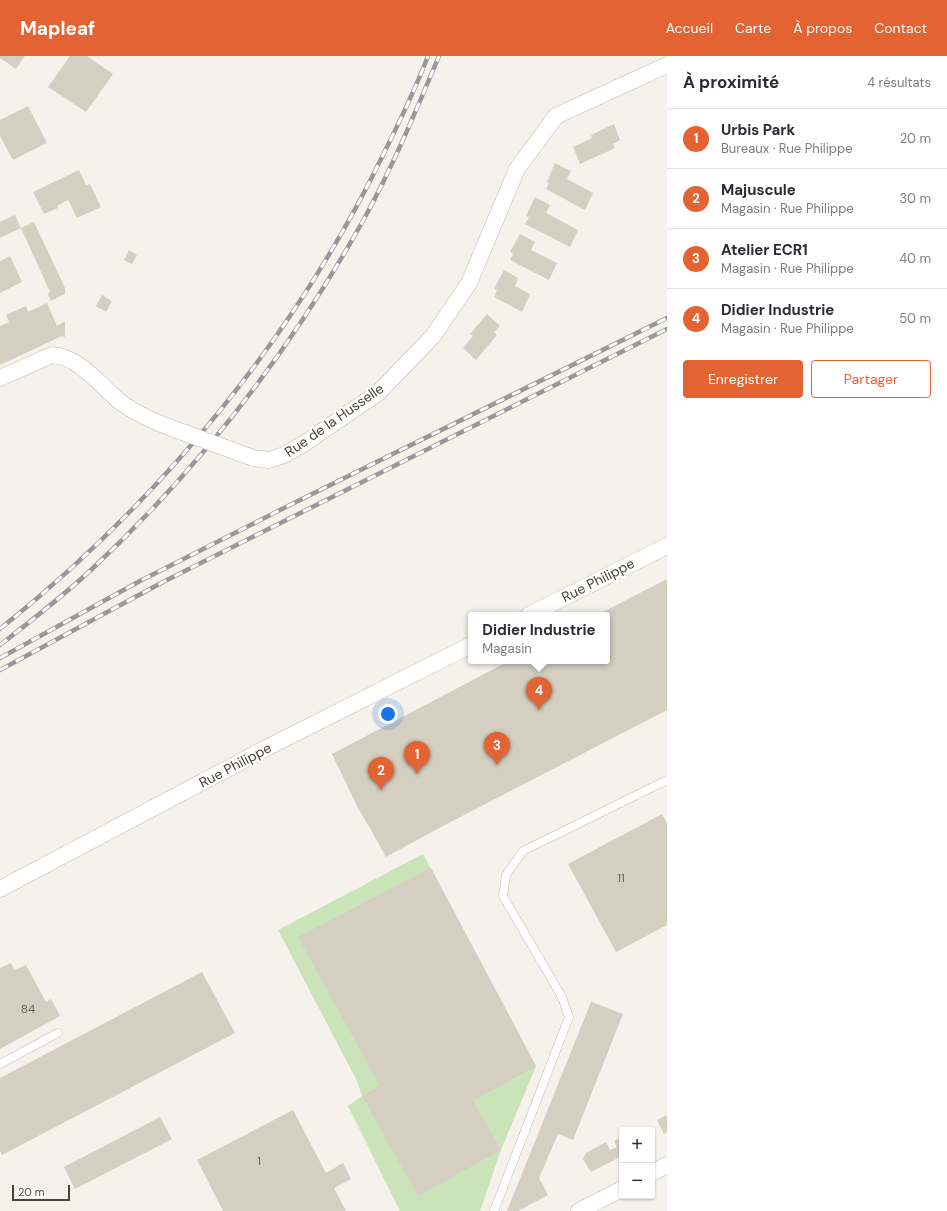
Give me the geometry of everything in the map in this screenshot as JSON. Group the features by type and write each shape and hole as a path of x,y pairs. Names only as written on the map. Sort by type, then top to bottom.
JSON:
{"street":[{"name":"Rue de la Husselle","path":"0,378 52,355 60,355 68,358 81,368 119,401 147,418 254,458 269,460 284,455 378,393 433,336 469,283 517,169 556,116 667,65"},
{"name":"Rue Philippe","path":"536,612 667,546"},
{"name":"Rue Philippe","path":"0,889 276,743 468,646"},
{"path":"655,1171 667,1165"},
{"path":"579,1211 619,1191"}],"lane":[{"path":"494,1211 569,1017 562,997 503,896 506,875 523,851 667,780"},
{"path":"0,1064 58,1033"}],"green space":[{"path":"423,854 536,1066 501,1150 480,1211 400,1211 348,1106 362,1096 357,1081 278,930"}],"building":[{"path":"0,56 25,56 16,69 0,58"},
{"path":"70,56 87,56 113,74 86,112 48,87"},
{"path":"28,106 47,143 13,160 0,136 0,120"},
{"path":"614,124 620,140 613,144 615,148 580,164 573,147 592,138 591,135"},
{"path":"555,163 571,171 567,179 593,193 585,210 546,189 549,183 547,182"},
{"path":"79,170 86,185 90,184 101,207 77,218 68,200 57,206 58,208 44,214 33,192"},
{"path":"535,197 550,205 546,213 578,230 570,247 525,224 529,217 526,216"},
{"path":"15,215 21,228 0,238 0,222"},
{"path":"34,222 65,288 65,294 51,301 48,294 50,292 21,228"},
{"path":"520,234 535,242 531,250 557,263 549,280 510,260 513,254 510,252"},
{"path":"129,250 137,255 132,264 124,260"},
{"path":"10,256 22,282 0,293 0,261"},
{"path":"504,270 518,278 515,286 530,294 522,312 494,297 497,290 494,289"},
{"path":"102,295 112,301 106,312 96,306"},
{"path":"47,303 57,326 65,321 65,337 62,336 0,365 0,326 9,322 6,315 26,306 28,312"},
{"path":"487,314 500,326 494,332 497,335 476,360 463,348 473,336 470,334"},
{"path":"667,579 667,710 386,857 358,808 332,754 503,664 610,664 610,612 603,612"},
{"path":"662,814 667,824 667,925 616,952 568,864"},
{"path":"431,868 536,1066 473,1101 501,1150 418,1196 362,1096 380,1086 298,937"},
{"path":"11,963 14,970 26,965 46,1002 51,999 60,1016 0,1049 0,968"},
{"path":"202,972 235,1033 2,1155 0,1151 0,1078"},
{"path":"591,1002 623,1014 573,1140 558,1134 539,1178 548,1195 518,1211 507,1211"},
{"path":"293,1110 326,1173 343,1163 351,1179 334,1188 346,1211 223,1211 197,1160"},
{"path":"667,1115 667,1132 664,1134 657,1120"},
{"path":"160,1117 172,1139 75,1189 64,1167"},
{"path":"619,1138 619,1158 591,1172 583,1159 586,1153 606,1142 610,1150 617,1147 614,1141"}],"railway":[{"path":"0,629 59,579 115,527 168,472 218,413 264,353 308,289 347,223 395,131 428,56"},
{"path":"0,645 70,589 132,530 207,448 275,360 336,267 375,199 413,118 439,56"},
{"path":"0,658 140,581 667,318"},
{"path":"0,670 163,582 667,329"}],"place":[{"name":"Didier Industrie","path":"539,710"},
{"name":"Atelier ECR1","path":"497,765"},
{"name":"Urbis Park","path":"417,774"},
{"name":"Majuscule","path":"381,790"}]}
